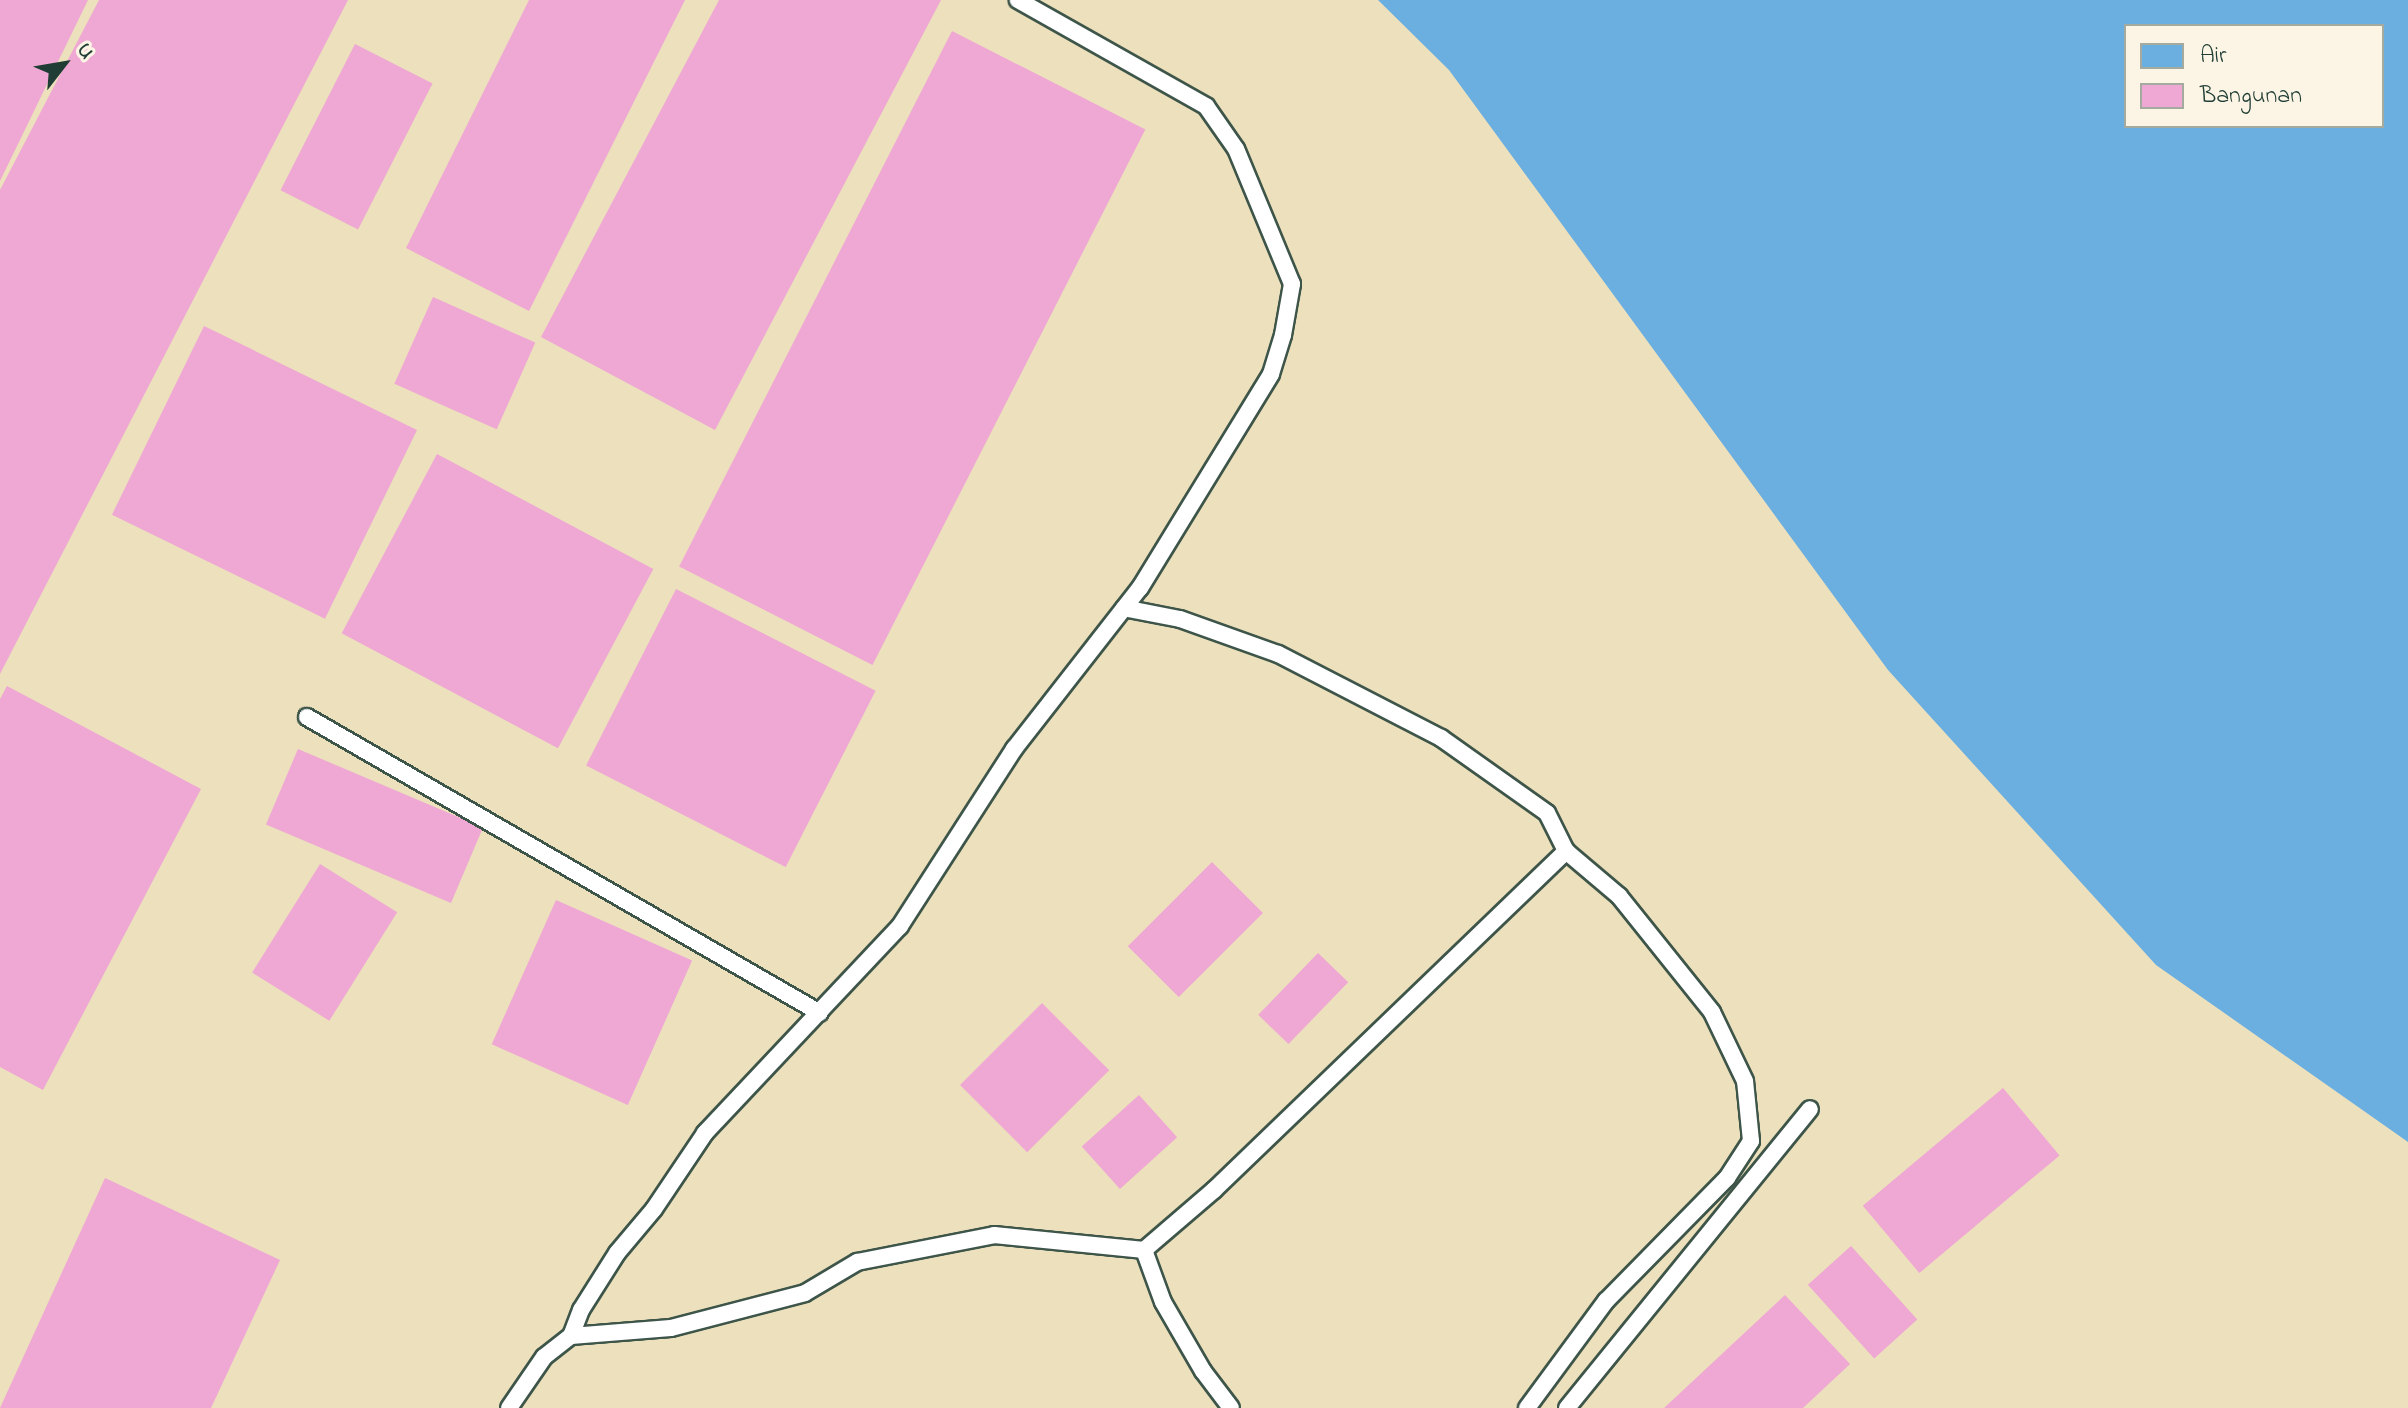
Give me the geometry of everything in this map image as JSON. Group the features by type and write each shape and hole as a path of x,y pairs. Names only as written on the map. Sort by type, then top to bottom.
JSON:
{"lane":[{"path":"509,1408 544,1357 571,1336 581,1310 617,1253 654,1209 705,1133 900,926 1014,749 1124,608 1271,374 1283,335 1292,284 1236,149 1206,106 1018,0"},
{"path":"1124,608 1180,619 1278,654 1441,738 1547,813 1566,851 1619,896 1712,1012 1745,1081 1751,1141 1727,1178 1606,1301 1527,1408"},
{"path":"307,717 820,1013"},
{"path":"571,1336 671,1328 805,1293 857,1262 994,1235 1144,1250 1214,1190 1566,851"},
{"path":"1567,1408 1810,1109"},
{"path":"1144,1250 1163,1302 1203,1371 1231,1408"}],"water":[{"path":"1378,0 2408,0 2408,1142 2156,965 1888,670 1449,70"}],"building":[{"path":"0,0 88,0 0,181"},
{"path":"99,0 348,0 0,674 0,190"},
{"path":"529,0 685,0 529,311 406,248"},
{"path":"719,0 941,0 715,430 541,337"},
{"path":"952,31 1145,130 873,665 679,566"},
{"path":"355,44 433,83 358,230 281,190"},
{"path":"433,297 535,343 497,429 394,384"},
{"path":"204,326 417,430 325,619 112,515"},
{"path":"437,454 653,569 558,748 342,633"},
{"path":"676,589 876,691 786,867 586,765"},
{"path":"7,686 201,789 43,1090 0,1067 0,699"},
{"path":"298,749 483,828 451,903 266,824"},
{"path":"1212,862 1263,913 1179,997 1128,946"},
{"path":"320,864 397,912 329,1021 252,973"},
{"path":"556,900 692,961 628,1105 492,1044"},
{"path":"1318,953 1348,982 1288,1044 1258,1015"},
{"path":"1042,1003 1109,1070 1027,1152 960,1085"},
{"path":"2003,1088 2060,1155 1919,1273 1863,1206"},
{"path":"1139,1095 1177,1137 1120,1189 1082,1147"},
{"path":"105,1178 280,1260 211,1408 0,1408"},
{"path":"1851,1246 1917,1320 1874,1358 1808,1285"},
{"path":"1785,1295 1850,1364 1803,1408 1664,1408"}]}
